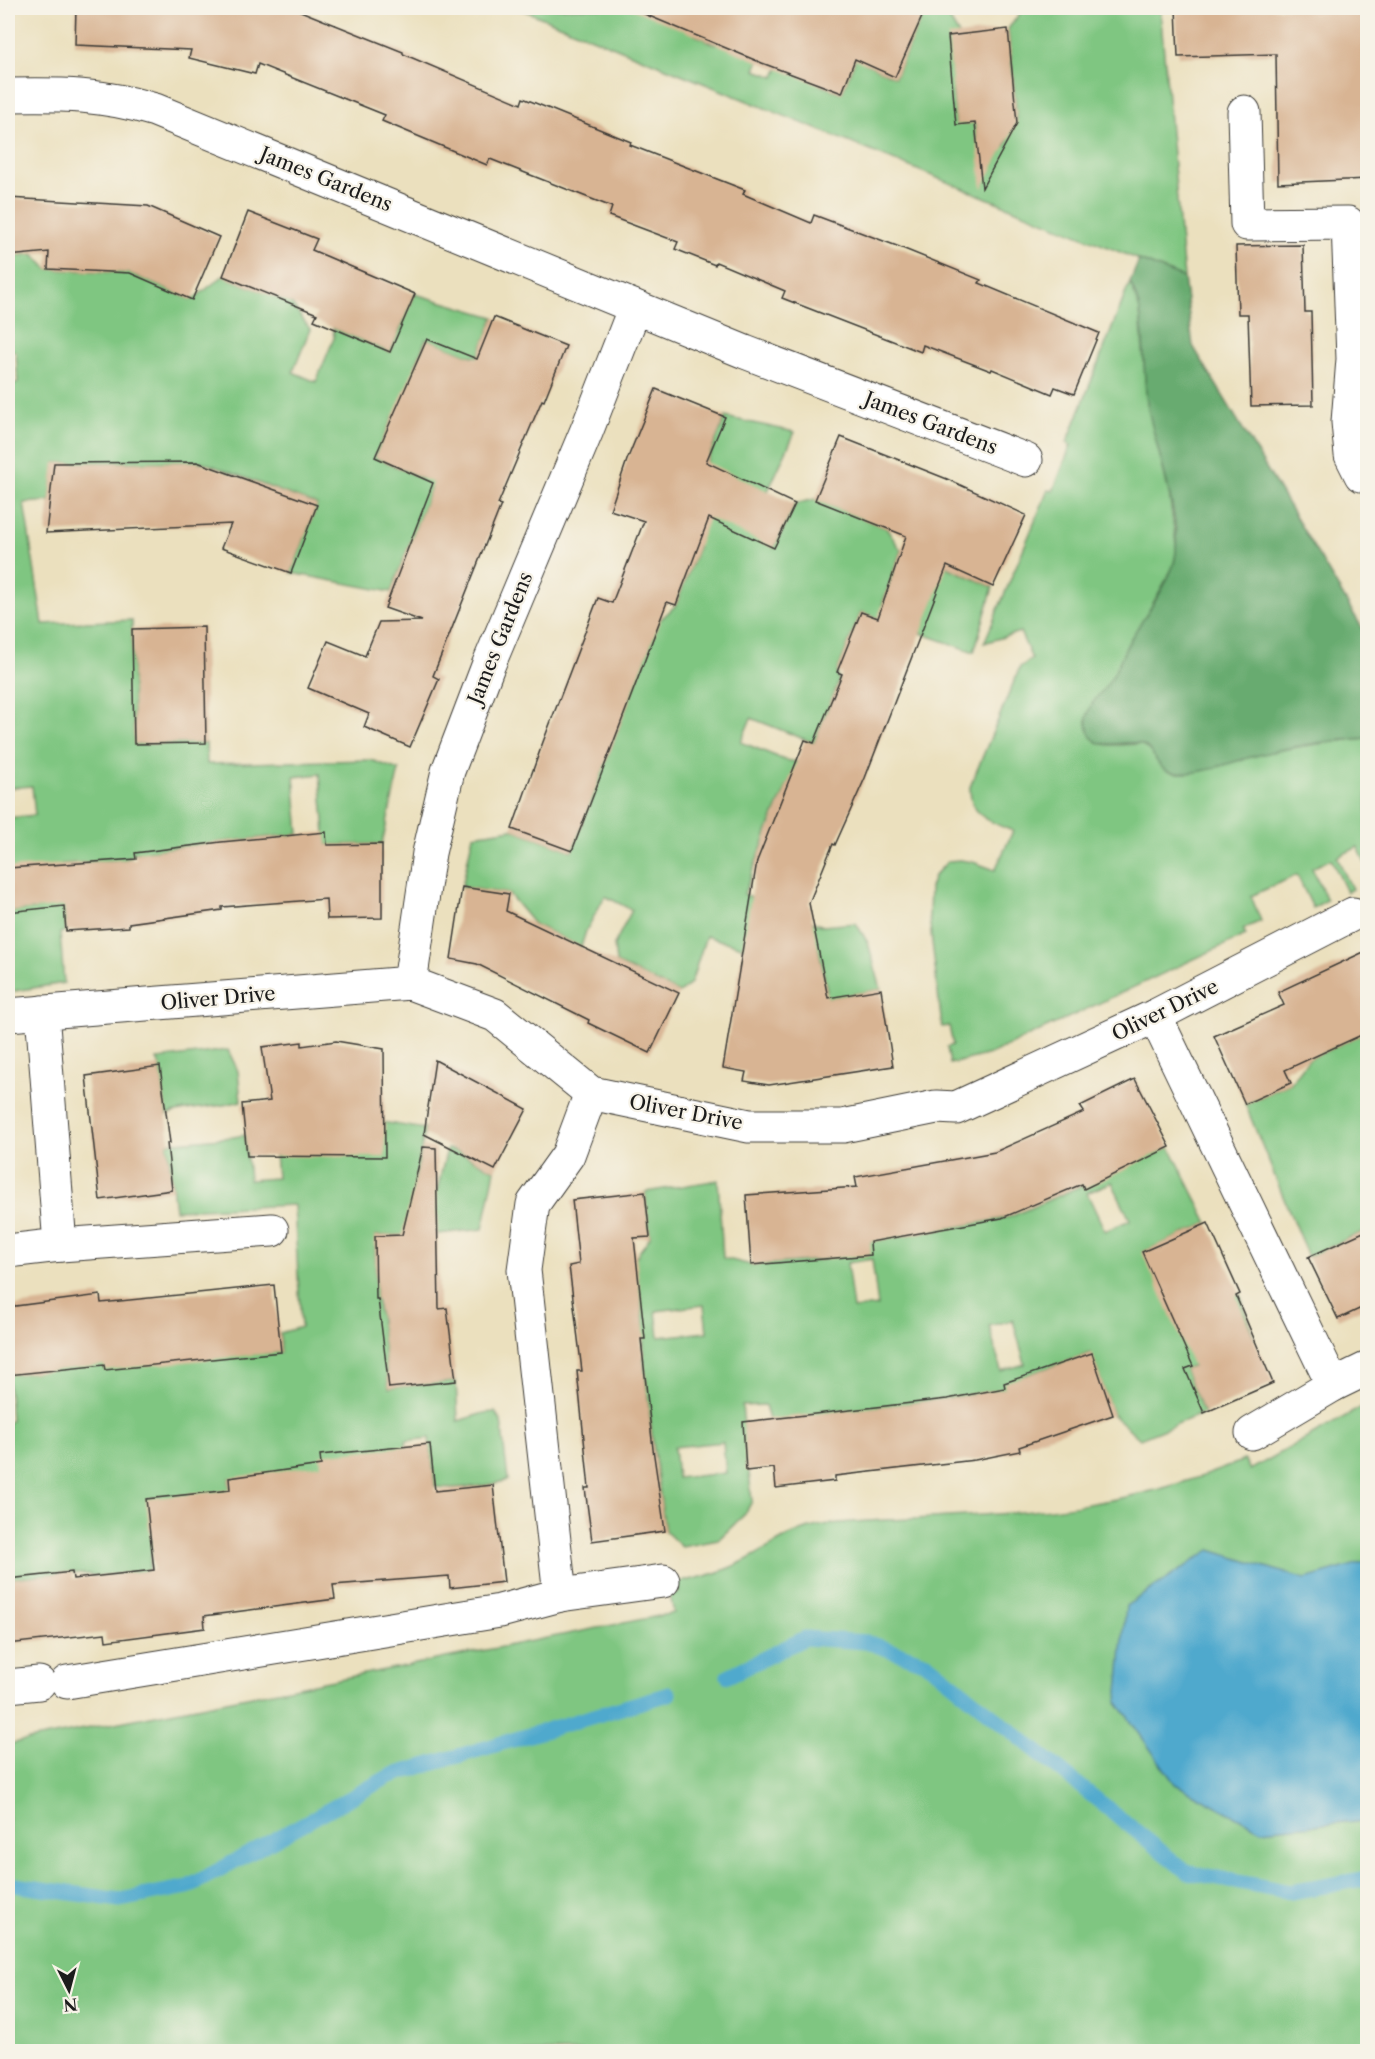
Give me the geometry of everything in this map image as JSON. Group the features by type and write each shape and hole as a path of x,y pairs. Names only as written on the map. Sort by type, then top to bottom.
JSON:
{"street":[{"name":"James Gardens","path":"8,95 88,95 155,110 746,352 1026,460"},
{"path":"1244,112 1247,224 1348,223 1359,293 1348,422 1351,455 1361,475"},
{"name":"James Gardens","path":"410,983 429,853 448,771 488,666 587,430 635,307"},
{"name":"Oliver Drive","path":"8,1015 410,983 495,1015 591,1093 749,1126 843,1126 936,1107 956,1108 1155,1016 1353,914"},
{"path":"42,1012 60,1245"},
{"path":"1155,1016 1333,1385"},
{"path":"560,1594 524,1270 533,1204 568,1155 591,1093"},
{"path":"8,1251 60,1245 272,1230"},
{"path":"1252,1433 1333,1385 1368,1368"},
{"path":"38,1684 500,1611 560,1594 663,1581"}],"green space":[{"path":"518,8 706,8 695,35 715,44 731,8 771,8 807,22 802,33 831,47 836,37 869,53 865,63 895,77 926,8 943,8 959,35 965,90 953,91 956,124 975,123 977,143 986,148 1005,146 1008,140 1006,120 1017,119 1008,29 1024,8 1160,8 1184,278","holes":["776,17 796,25 775,77 755,70","836,44 858,52 842,93 820,85"]},
{"path":"33,254 48,269 130,273 192,300 223,276 291,303 310,329 293,372 316,382 334,338 333,328 390,352 415,294 494,317 478,357 426,339 416,364 456,381 441,436 394,415 375,457 421,478 435,478 391,592 291,573 317,505 203,462 55,463 50,501 24,503 43,624 132,620 134,744 206,743 207,764 371,760 399,770 382,844 326,845 320,774 294,777 299,834 135,853 125,860 62,864 66,931 60,933 64,983 8,992 8,912 39,908 35,871 8,874 8,818 35,815 32,786 8,788 8,448 13,447 11,418 8,418 8,383 18,383 16,351 8,351 8,256"},
{"path":"1139,260 1184,278 1193,346 1367,636 1367,738 1294,747 1205,770 1176,773 1169,772 1160,766 1148,748 1143,745 1136,743 1102,744 1090,735 1087,724 1089,710 1109,683 1130,640 1164,586 1173,566 1176,550 1173,508 1147,402 1139,308 1130,282"},
{"path":"1130,282 1140,310 1147,403 1169,493 1177,551 1173,567 1142,623 1131,638 1112,679 1090,709 1093,738 1102,744 1141,744 1176,773 1206,769 1282,750 1367,738 1367,867 1358,847 1337,857 1352,889 1347,892 1331,859 1312,868 1327,900 1313,908 1297,875 1251,896 1261,921 1243,929 1246,935 990,1054 950,1064 947,1047 953,1045 949,1026 942,1027 929,916 930,888 934,876 948,861 973,862 995,870 1013,831 989,821 977,811 973,805 970,787 1020,667 1032,659 1020,632 984,643 1048,490 1053,491 1071,445 1067,443"},
{"path":"725,417 795,432 768,491 774,548 795,504 815,499 886,528 901,550 882,605 926,558 993,587 974,652 861,612 837,672 839,681 814,743 751,718 741,742 785,760 798,762 773,817 744,894 823,926 856,923 868,943 881,989 820,1000 827,990 818,948 799,951 793,1017 733,1007 752,950 706,936 691,983 679,993 616,963 614,945 632,910 605,896 586,931 581,947 534,924 509,894 462,887 473,835 512,829 572,851 659,621 676,605 698,547 702,474"},
{"path":"1367,1032 1367,1230 1308,1257 1245,1104 1291,1083 1309,1059"},
{"path":"228,1050 238,1071 241,1101 166,1115 157,1059"},
{"path":"272,1117 363,1119 425,1129 414,1186 437,1191 447,1149 457,1151 495,1170 483,1229 438,1234 375,1236 376,1299 389,1388 456,1381 458,1421 495,1412 501,1421 508,1480 472,1487 435,1487 429,1438 406,1441 413,1505 326,1505 229,1478 234,1527 152,1548 149,1571 99,1576 72,1572 8,1579 8,1422 11,1421 8,1375 108,1363 281,1352 280,1333 301,1327 294,1205 175,1210 167,1143 245,1135 249,1180 277,1178"},
{"path":"1170,1147 1208,1223 1143,1252 1240,1294 1254,1339 1185,1369 1204,1413 1140,1439 1113,1415 1091,1353 1025,1376 1008,1388 947,1399 769,1420 765,1405 742,1406 752,1501 745,1514 718,1540 682,1547 665,1531 644,1364 643,1319 635,1258 650,1237 645,1192 718,1180 723,1258 751,1265 822,1260 869,1242 1010,1217","holes":["1112,1182 1130,1220 1105,1231 1087,1193","872,1259 878,1306 853,1309 847,1263","704,1305 707,1332 659,1337 656,1311","1013,1320 1025,1364 1001,1371 989,1326","723,1442 726,1473 677,1478 674,1447"]},
{"path":"1367,1404 1367,2051 8,2052 8,1744 674,1613 670,1595 679,1593 678,1586 671,1584 732,1567 800,1531 823,1525 1000,1514 1082,1505 1163,1488 1244,1460 1250,1470"}],"water":[{"path":"1210,1550 1305,1579 1367,1561 1367,1820 1261,1830 1175,1784 1117,1702 1126,1606"}],"building":[{"path":"76,8 293,8 403,52 403,54 521,104 523,98 631,142 630,145 745,190 743,194 811,223 814,215 897,246 981,280 979,283 1099,333 1074,394 1055,387 1052,394 992,369 991,371 923,345 921,352 782,298 785,291 716,262 715,265 675,249 678,242 609,216 612,207 490,159 487,165 382,121 385,115 258,64 255,74 189,58 191,50 75,45"},
{"path":"630,8 926,8 895,77 855,59 842,93 762,63"},
{"path":"1176,8 1368,8 1368,179 1278,183 1276,54 1178,57"},
{"path":"1008,29 1017,123 982,188 975,123 956,125 948,36"},
{"path":"8,198 148,206 219,237 192,300 130,273 48,269 49,252 8,256"},
{"path":"248,212 317,239 312,250 415,294 390,352 314,320 317,314 223,276"},
{"path":"1303,245 1305,312 1311,312 1313,405 1251,406 1248,314 1238,314 1236,246"},
{"path":"494,317 566,346 498,504 501,505 433,676 439,679 410,747 364,727 369,714 308,688 328,641 365,656 379,622 422,621 385,608 433,483 375,457 427,339 477,359"},
{"path":"656,389 725,417 706,462 795,504 774,548 709,518 676,605 667,602 572,851 512,829 598,598 612,603 644,521 610,510 627,460"},
{"path":"841,437 947,479 1026,515 993,587 947,566 865,778 835,845 833,844 809,903 828,998 881,989 893,1066 769,1085 744,1081 746,1072 723,1068 757,861 805,740 814,743 842,674 837,672 861,612 878,618 906,536 815,500"},
{"path":"197,462 317,505 291,573 221,548 231,524 46,533 54,463"},
{"path":"204,627 206,743 134,744 132,629"},
{"path":"326,832 327,845 382,844 382,918 327,919 326,899 222,907 222,910 129,923 129,927 66,931 64,906 8,912 8,868 136,859 135,853"},
{"path":"462,887 509,894 506,911 679,993 650,1053 477,964 451,959"},
{"path":"1368,950 1368,1032 1285,1070 1291,1083 1245,1104 1214,1036 1284,1005 1278,992"},
{"path":"336,1041 384,1049 385,1157 247,1156 242,1104 270,1101 262,1047 302,1042 302,1046"},
{"path":"435,1060 527,1109 495,1170 424,1134"},
{"path":"160,1066 170,1143 167,1143 172,1190 100,1200 86,1076"},
{"path":"1135,1079 1170,1147 1084,1189 1082,1184 1002,1218 870,1242 871,1255 751,1265 746,1195 857,1187 855,1177 995,1152 1084,1112 1080,1106"},
{"path":"423,1147 436,1148 439,1309 447,1308 456,1381 389,1388 378,1299 376,1299 375,1236 402,1235"},
{"path":"645,1192 650,1237 634,1238 645,1339 641,1339 665,1531 592,1541 585,1488 589,1488 577,1371 582,1371 569,1266 579,1264 572,1200"},
{"path":"1208,1223 1240,1294 1236,1296 1273,1383 1204,1413 1185,1369 1193,1366 1142,1252"},
{"path":"1368,1230 1368,1305 1338,1319 1308,1257"},
{"path":"274,1285 281,1352 105,1370 104,1365 8,1375 8,1307 100,1295 101,1303"},
{"path":"1092,1353 1113,1415 1019,1447 1020,1451 975,1460 835,1476 835,1481 776,1488 774,1468 746,1471 743,1422 947,1399 1005,1388 1004,1383"},
{"path":"430,1444 435,1491 493,1485 504,1582 450,1588 449,1576 333,1585 335,1599 204,1616 205,1628 106,1641 105,1633 8,1644 8,1579 72,1572 73,1579 154,1570 146,1499 230,1490 229,1478 321,1465 320,1455"}],"waterway":[{"path":"728,1676 805,1638 867,1642 927,1663 1187,1872 1291,1892 1368,1878"},
{"path":"8,1884 120,1900 188,1887 390,1776 669,1694"}]}
